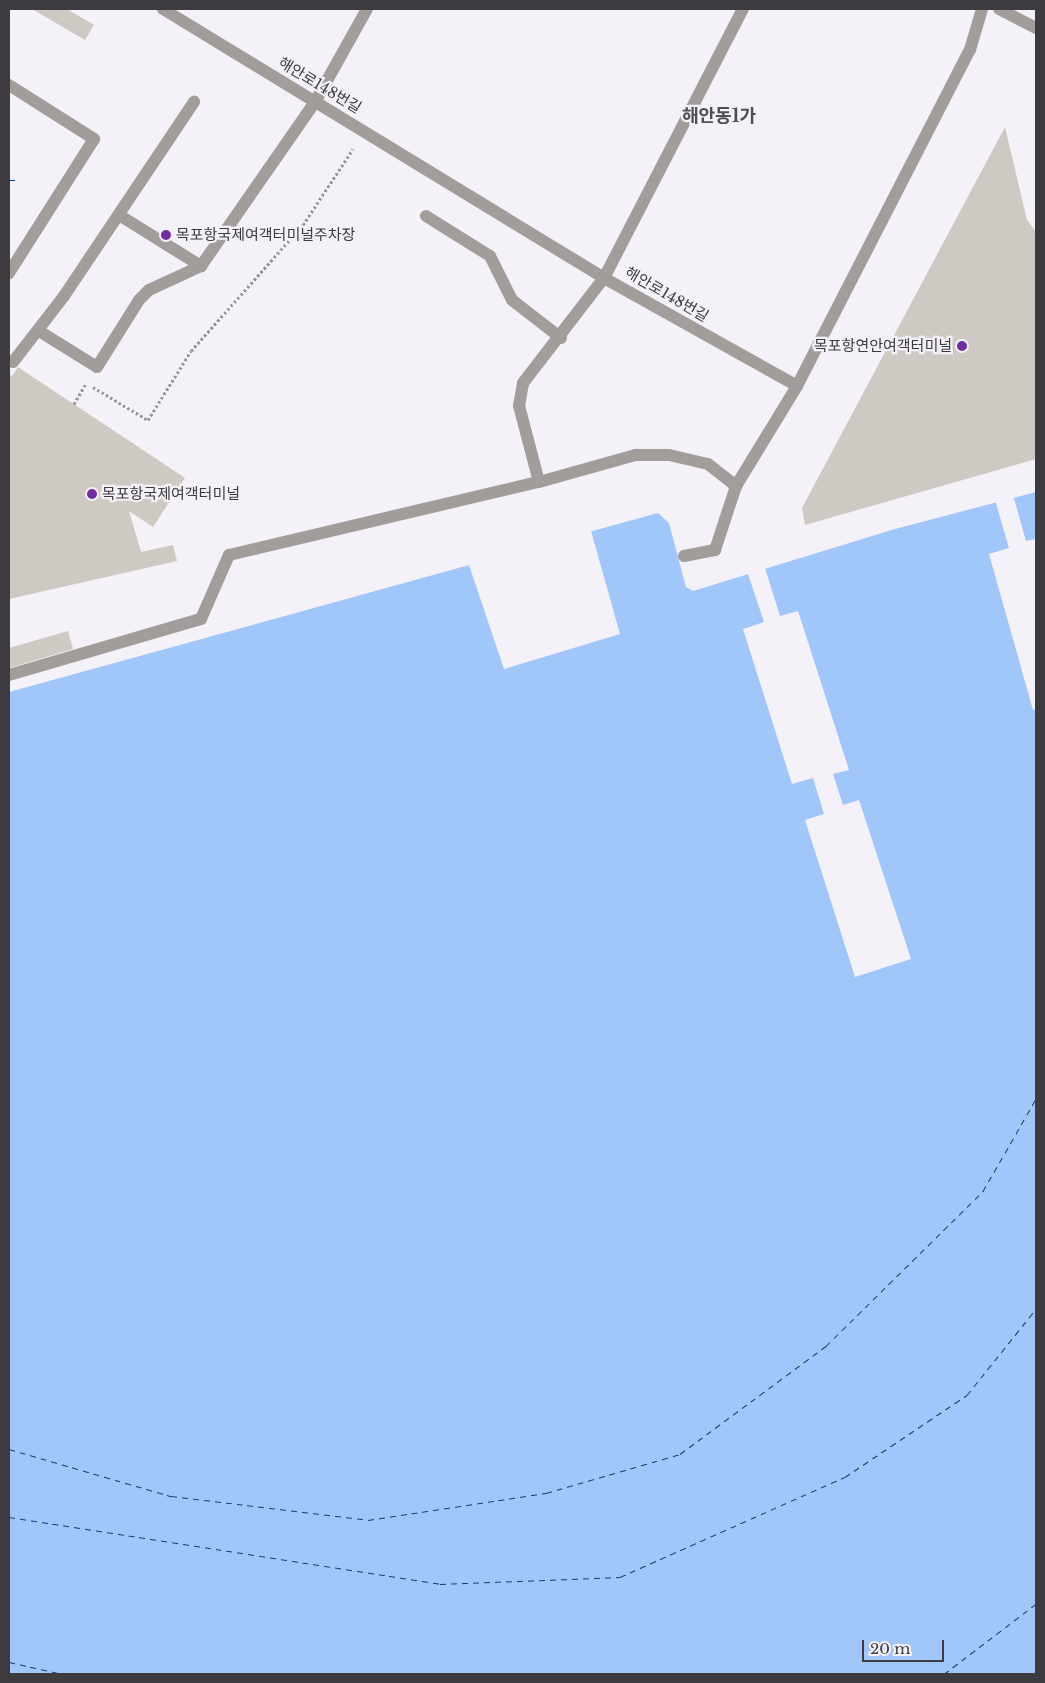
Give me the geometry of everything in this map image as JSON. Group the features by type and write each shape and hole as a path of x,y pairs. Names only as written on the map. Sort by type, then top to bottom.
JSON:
{"street":[{"name":"해안로148번길","path":"162,9 315,102 365,130 604,278 797,386"},
{"path":"39,331 97,367 139,300 149,290 201,266 315,102 367,9"},
{"path":"539,482 521,398 523,383 560,338 604,278 743,9"},
{"path":"684,556 715,550 736,486 797,386 970,50 982,9"},
{"path":"999,9 1036,28"},
{"path":"9,86 94,140 9,273"},
{"path":"13,362 39,331 194,102"},
{"path":"119,215 201,266"},
{"path":"426,216 490,256 512,300 560,338"},
{"path":"9,674 201,619 229,555 539,482 636,455 669,454 708,464 736,486"}],"path":[{"path":"86,383 148,420 191,351 303,225 365,130"}],"water":[{"path":"1036,492 1036,1674 9,1674 9,692 658,513 669,523 686,587 693,591 895,529"}],"pier":[{"path":"1013,495 1026,541 1036,539 1036,709 1033,710 989,554 1009,548 995,500"},
{"path":"591,531 620,634 504,669 469,565"},
{"path":"765,568 780,616 798,611 849,770 833,774 843,805 859,800 911,959 855,977 805,820 824,814 813,778 792,784 743,629 764,622 748,574"}],"building":[{"path":"32,9 67,9 94,25 85,40"},
{"name":"목포항연안여객터미널","path":"1005,127 1027,220 1036,232 1036,459 805,525 802,508"},
{"name":"목포항국제여객터미널","path":"18,367 185,478 153,527 129,511 141,552 173,545 177,561 9,599 9,374 12,376"},
{"path":"68,631 73,649 9,668 9,648"}],"ferry route":[{"path":"9,180 15,180"},
{"path":"9,1449 171,1496 368,1520 546,1493 680,1454 826,1346 983,1191 1036,1099"},
{"path":"9,1517 440,1584 620,1577 845,1477 967,1395 1036,1309"},
{"path":"944,1674 1036,1604"},
{"path":"9,1662 63,1674"}],"place":[{"name":"목포항국제여객터미널주차장","path":"166,235"},
{"name":"목포항연안여객터미널","path":"962,346"},
{"name":"목포항국제여객터미널","path":"92,494"}],"district":[{"name":"해안동1가","path":"719,116"}]}
